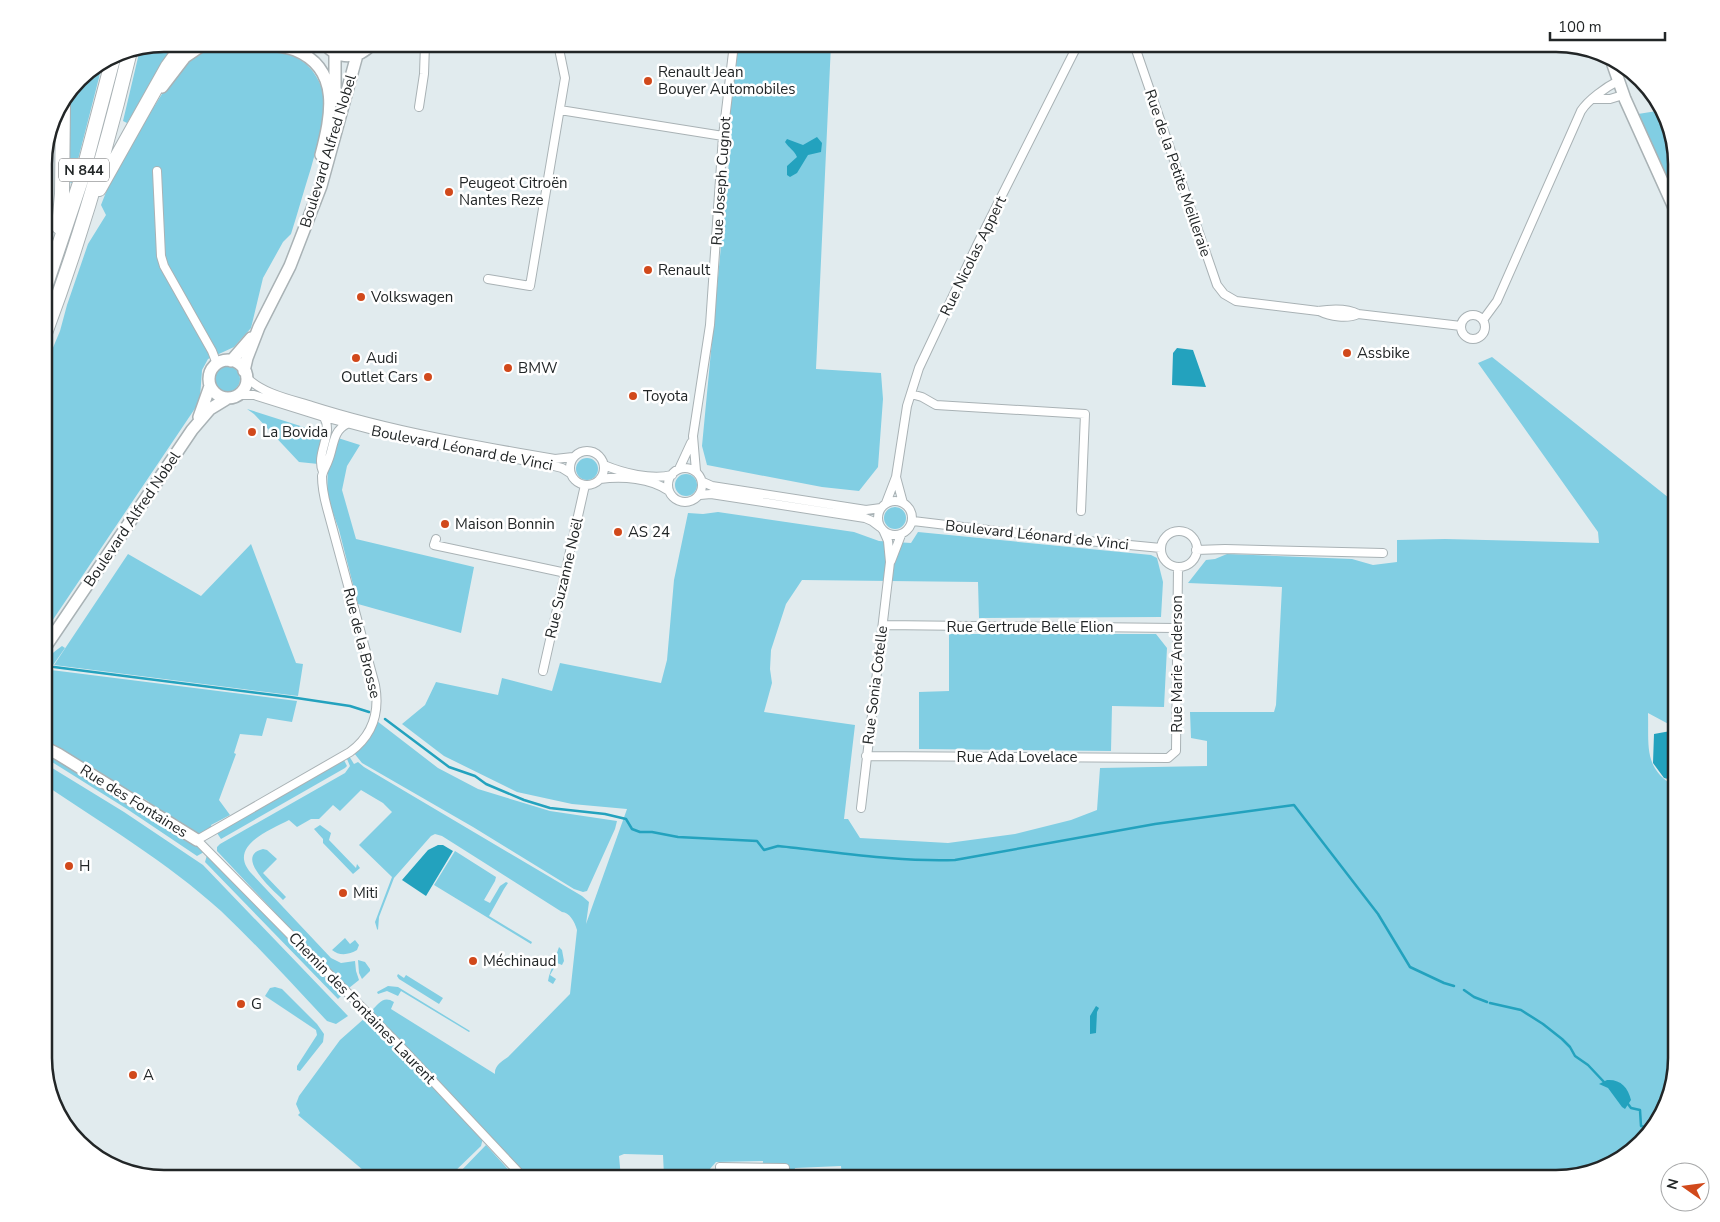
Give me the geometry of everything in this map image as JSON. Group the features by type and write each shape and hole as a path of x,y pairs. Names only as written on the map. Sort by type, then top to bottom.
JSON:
{"highway":[{"path":"90,198 98,191 118,152 147,106 168,66 178,52"},
{"name":"N 844","path":"53,309 90,198 128,58"},
{"name":"N 844","path":"53,263 81,180 111,66"},
{"path":"53,246 62,211 63,117"}],"main road":[{"path":"147,106 185,57 192,52"},
{"path":"296,52 305,56 318,68 329,88 331,100 327,130 302,237"},
{"path":"335,52 342,55 357,55 363,52"},
{"name":"Boulevard Alfred Nobel","path":"310,202 324,160 334,111 335,52"},
{"name":"Boulevard Alfred Nobel","path":"245,374 247,358 259,327 280,288 321,186 357,55"},
{"path":"1614,69 1623,95 1668,194"},
{"name":"Boulevard Alfred Nobel","path":"231,361 259,327"},
{"path":"192,430 202,410 210,386 210,374 217,364 231,361 237,363 245,374 244,387 233,397 217,395 210,386"},
{"name":"Boulevard Alfred Nobel","path":"53,636 192,430 210,409 233,397"},
{"name":"Rue des Fontaines","path":"53,751 197,840"}],"street":[{"path":"419,107 424,74 425,52"},
{"path":"488,279 530,286 565,78 560,52"},
{"name":"Rue Joseph Cugnot","path":"679,469 687,456 694,436 710,325 723,136 733,52"},
{"name":"Rue Nicolas Appert","path":"896,477 901,439 919,368 1074,52"},
{"name":"Rue de la Petite Meilleraie","path":"1137,52 1217,285 1228,298 1236,301 1318,311 1328,315 1352,317 1358,314 1461,326"},
{"path":"1483,320 1477,315 1469,315 1463,319 1461,326 1465,336 1476,338 1484,330 1483,320 1497,301 1581,111 1587,103 1606,87 1618,81"},
{"path":"1594,99 1610,99 1623,95"},
{"path":"560,110 723,136"},
{"path":"157,171 161,256 164,266 217,364"},
{"name":"Boulevard Léonard de Vinci","path":"245,374 258,386 277,396 404,432 555,460 574,457"},
{"path":"911,394 922,397 936,405 1085,414 1081,511"},
{"name":"Boulevard Léonard de Vinci","path":"233,397 254,395 348,424 403,438 554,466 570,473"},
{"name":"Rue de la Brosse","path":"197,840 344,757 364,739 372,728 377,699 375,685 322,484 323,472 320,457 328,427 324,417"},
{"name":"Rue de la Brosse","path":"323,472 328,462 336,433 341,427 348,424"},
{"name":"Rue Joseph Cugnot","path":"694,436 696,471"},
{"path":"600,479 604,472 604,465 597,454 584,451 574,457 570,465 570,473 576,482 585,486 591,485 600,479 614,477 653,483 661,485 676,500 681,502 695,500 700,495 703,482 701,476 689,468 679,469 668,481 669,491"},
{"path":"604,465 616,470 654,476 672,475"},
{"path":"890,562 901,535 911,527 913,521 911,510 903,502 896,477"},
{"path":"890,562 888,541 878,518 896,477"},
{"path":"703,482 712,486 866,510 884,506 892,501 903,502"},
{"name":"Rue Suzanne Noël","path":"542,671 585,486"},
{"path":"700,495 711,494 865,518 872,520 882,530 895,536 901,535"},
{"name":"Boulevard Léonard de Vinci","path":"913,521 1161,548"},
{"path":"1182,532 1191,536 1196,545 1196,550 1191,562 1178,567 1167,563 1162,556 1161,548 1168,535 1182,532"},
{"path":"436,539 434,545 566,573"},
{"path":"1196,550 1224,549 1383,554"},
{"name":"Rue Sonia Cotelle","path":"861,808 890,562"},
{"name":"Rue Marie Anderson","path":"1168,758 1176,751 1178,567"},
{"name":"Rue Gertrude Belle Elion","path":"883,625 1176,628"},
{"name":"Rue Ada Lovelace","path":"866,756 1168,758"},
{"name":"Chemin des Fontaines Laurent","path":"197,840 399,1045 516,1170"},
{"path":"720,1170 720,1167 785,1168"}],"shaded area":[{"path":"171,52 127,123 123,121 139,55"},
{"path":"197,52 282,52 293,56 310,68 319,81 325,105 323,123 291,234 283,242 263,278 251,328 234,347 208,359 202,370 198,404 53,620 53,348 88,244 106,215 101,205 110,182 124,154 169,83 189,56"},
{"path":"737,52 831,52 816,369 881,373 883,399 878,467 859,491 822,487 707,465 702,446 730,151 729,120"},
{"path":"100,73 72,183 66,181 66,111 80,91"},
{"path":"1654,111 1659,121 1667,150 1668,185 1638,114"},
{"path":"817,137 822,143 821,152 808,155 797,173 790,177 787,175 787,166 797,157 785,142 787,139 803,145"},
{"path":"1177,348 1193,350 1206,387 1172,385 1173,353"},
{"path":"1492,357 1668,497 1668,724 1648,713 1650,756 1658,772 1668,782 1667,1072 1662,1094 1653,1114 1644,1126 1618,1151 1599,1161 1585,1166 1556,1170 841,1170 841,1166 795,1168 795,1170 762,1170 763,1161 716,1162 709,1170 664,1170 663,1155 624,1154 619,1156 620,1170 520,1170 371,1011 384,1000 387,999 394,1002 391,1009 495,1074 499,1064 570,994 577,930 569,916 442,836 435,834 431,836 394,878 379,917 378,930 375,922 392,877 359,845 392,812 383,803 361,790 340,811 333,805 319,819 311,819 297,827 289,820 262,834 247,847 244,855 245,863 251,873 331,958 341,963 355,961 359,980 349,988 217,851 217,847 220,844 345,773 350,766 347,759 349,756 354,764 358,762 582,896 589,902 586,924 627,809 572,804 517,792 444,756 402,724 425,705 436,682 498,695 502,678 552,691 560,663 661,683 667,660 674,580 688,513 718,512 854,532 879,541 911,543 918,532 1151,555 1157,558 1163,582 1161,617 979,618 978,582 802,580 786,604 771,650 770,669 772,683 764,712 855,725 844,819 848,819 860,838 948,843 1015,834 1071,820 1097,810 1100,768 1207,766 1207,741 1191,738 1190,712 1274,712 1276,705 1282,587 1188,583 1206,560 1215,559 1227,554 1352,559 1373,565 1397,562 1397,540 1445,539 1599,543 1598,532 1478,363"},
{"path":"227,366 236,370 240,379 236,388 227,392 218,388 214,379 218,370"},
{"path":"247,409 360,445 347,466 342,490 356,539 474,567 461,633 358,604 339,530 327,496 328,465 299,462"},
{"path":"587,458 595,461 598,469 595,477 587,480 579,477 576,469 579,461"},
{"path":"686,474 694,477 697,485 694,493 686,496 678,493 675,485 678,477"},
{"path":"895,507 903,510 906,518 903,526 895,529 887,526 884,518 887,510"},
{"path":"251,544 296,663 303,664 298,696 54,665 128,554 201,596"},
{"path":"949,634 1156,634 1167,648 1164,707 1112,706 1111,751 919,749 919,692 949,691"},
{"path":"62,646 65,648 53,665 53,653"},
{"path":"53,670 297,701 292,722 267,718 262,736 240,734 234,753 236,754 219,800 230,815 211,825 212,828 199,834 148,805 149,802 146,800 53,746"},
{"path":"377,721 438,768 478,789 550,811 617,821 587,891 583,892 574,889 473,827 362,763 354,753"},
{"path":"1668,731 1668,779 1664,778 1653,763 1654,734"},
{"path":"53,757 189,840 204,852 197,856 53,763"},
{"path":"344,760 347,766 345,768 221,839 217,833"},
{"path":"53,769 124,812 203,865 348,1016 336,1024 327,1021 221,911 179,876 135,844 53,790"},
{"path":"320,825 331,833 329,840 356,868 357,864 360,868 353,874 323,843 323,839 314,829"},
{"path":"438,845 443,845 453,851 426,896 402,880 428,850"},
{"path":"263,849 267,850 277,859 263,873 286,897 283,900 258,874 254,866 252,859 255,853"},
{"path":"455,851 496,877 484,900 490,903 500,886 506,882 508,883 489,916 532,942 531,944 434,885"},
{"path":"207,855 342,995 338,999 205,862"},
{"path":"345,938 350,944 355,940 359,945 357,950 344,954 332,950"},
{"path":"559,947 562,950 564,961 562,965 557,963 550,975 556,979 553,984 548,981"},
{"path":"358,960 365,962 370,969 362,979 359,973"},
{"path":"398,974 404,978 406,975 443,998 439,1004 399,979"},
{"path":"388,986 398,987 470,1031 401,991 398,996 387,991 378,994 377,992"},
{"path":"270,988 282,989 317,1024 324,1034 323,1042 300,1071 297,1070 297,1066 317,1035 316,1030 265,996"},
{"path":"1096,1006 1099,1008 1097,1012 1096,1033 1090,1034 1090,1016"},
{"path":"366,1017 386,1035 387,1039 483,1138 481,1146 456,1170 363,1170 298,1115 300,1113 296,1104 299,1096 340,1040"},
{"path":"1607,1080 1620,1082 1628,1091 1631,1100 1625,1109 1608,1088 1599,1084"},
{"path":"486,1145 509,1170 462,1170"}],"waterway":[{"path":"54,667 290,697 350,706 369,712"},
{"path":"385,719 449,767 475,776 486,784 524,800 550,808 605,814 626,819 632,829 640,832 652,832 678,837 757,841 764,850 778,846 889,858 955,860 1155,824 1294,805 1378,914 1410,967 1454,986"},
{"path":"1464,990 1474,997 1487,1002"},
{"path":"1490,1003 1521,1010 1543,1024 1562,1039 1575,1056 1588,1065 1604,1082"},
{"path":"1628,1104 1631,1108 1640,1110 1641,1126 1644,1127"}],"place":[{"name":"Renault Jean Bouyer Automobiles","path":"648,81"},
{"name":"Peugeot Citroën Nantes Reze","path":"449,192"},
{"name":"Renault","path":"648,270"},
{"name":"Volkswagen","path":"361,297"},
{"name":"Assbike","path":"1347,353"},
{"name":"Audi","path":"356,358"},
{"name":"BMW","path":"508,368"},
{"name":"Outlet Cars","path":"428,377"},
{"name":"Toyota","path":"633,396"},
{"name":"La Bovida","path":"252,432"},
{"name":"Maison Bonnin","path":"445,524"},
{"name":"AS 24","path":"618,532"},
{"name":"H","path":"69,866"},
{"name":"Miti","path":"343,893"},
{"name":"Méchinaud","path":"473,961"},
{"name":"G","path":"241,1004"},
{"name":"A","path":"133,1075"}]}
